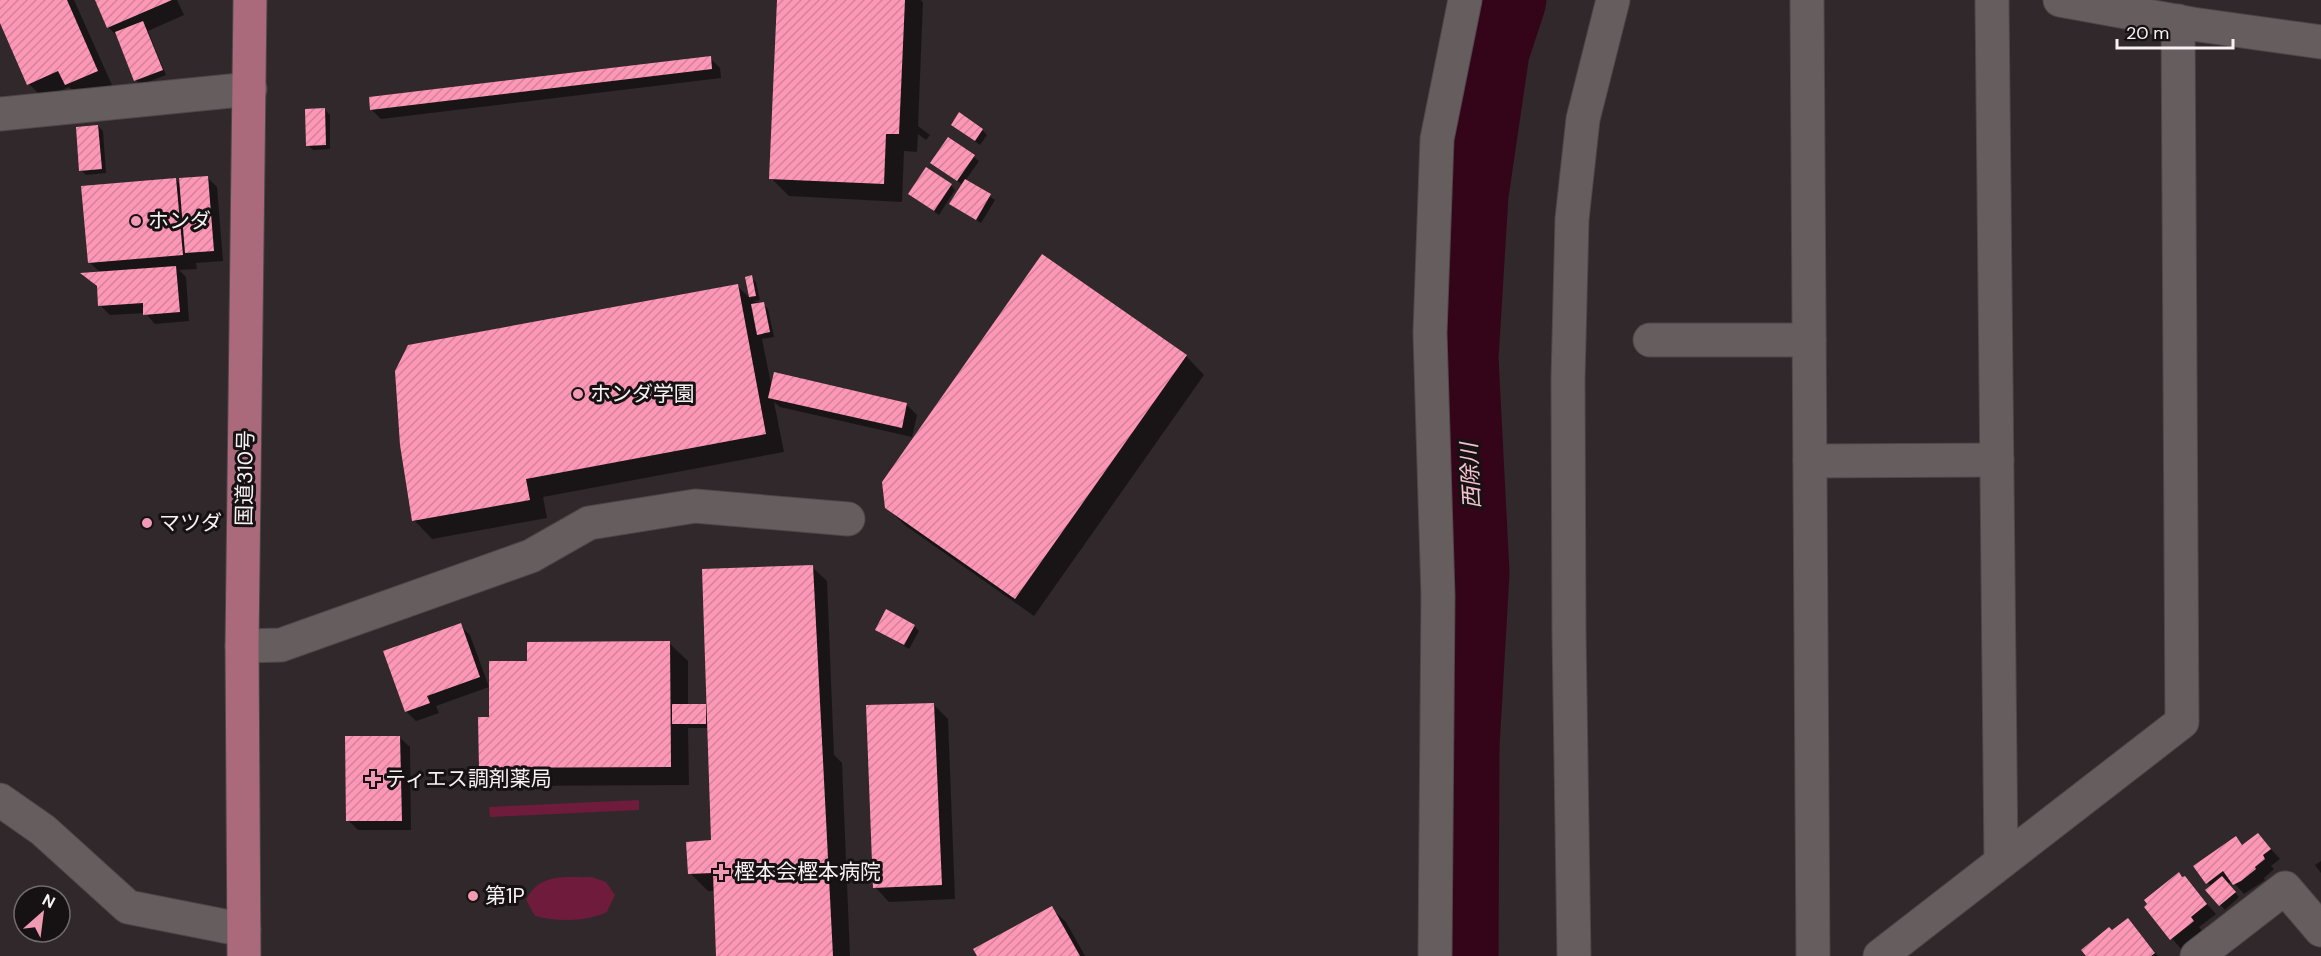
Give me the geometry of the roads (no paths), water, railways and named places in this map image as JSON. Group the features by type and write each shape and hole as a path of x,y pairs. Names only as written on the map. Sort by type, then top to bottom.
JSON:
{"highway":[{"name":"国道310号","path":"244,943 242,646 250,0"}],"street":[{"path":"1435,956 1437,596 1430,333 1437,138 1465,0"},
{"path":"1574,956 1568,379 1572,219 1583,119 1613,0"},
{"path":"1807,0 1814,956"},
{"path":"1992,0 2001,862"},
{"path":"2060,0 2188,15 2321,42"},
{"path":"1880,956 2182,722 2184,709 2188,15"},
{"path":"0,114 250,89"},
{"path":"1650,340 1809,340"},
{"path":"1810,461 1997,460"},
{"path":"242,646 280,645 531,556 590,523 695,506 848,519"},
{"path":"0,800 44,830 128,907 244,943"},
{"path":"2197,956 2285,888 2321,930"}],"waterway":[{"name":"西除川","path":"1464,956 1465,746 1475,573 1464,358 1474,195 1495,52 1512,0"}],"place":[{"name":"ホンダ","path":"136,221"},
{"name":"ホンダ学園","path":"578,394"},
{"name":"マツダ","path":"147,523"},
{"name":"ティエス調剤薬局","path":"373,779"},
{"name":"樫本会樫本病院","path":"721,872"},
{"name":"第1P","path":"473,896"}]}
